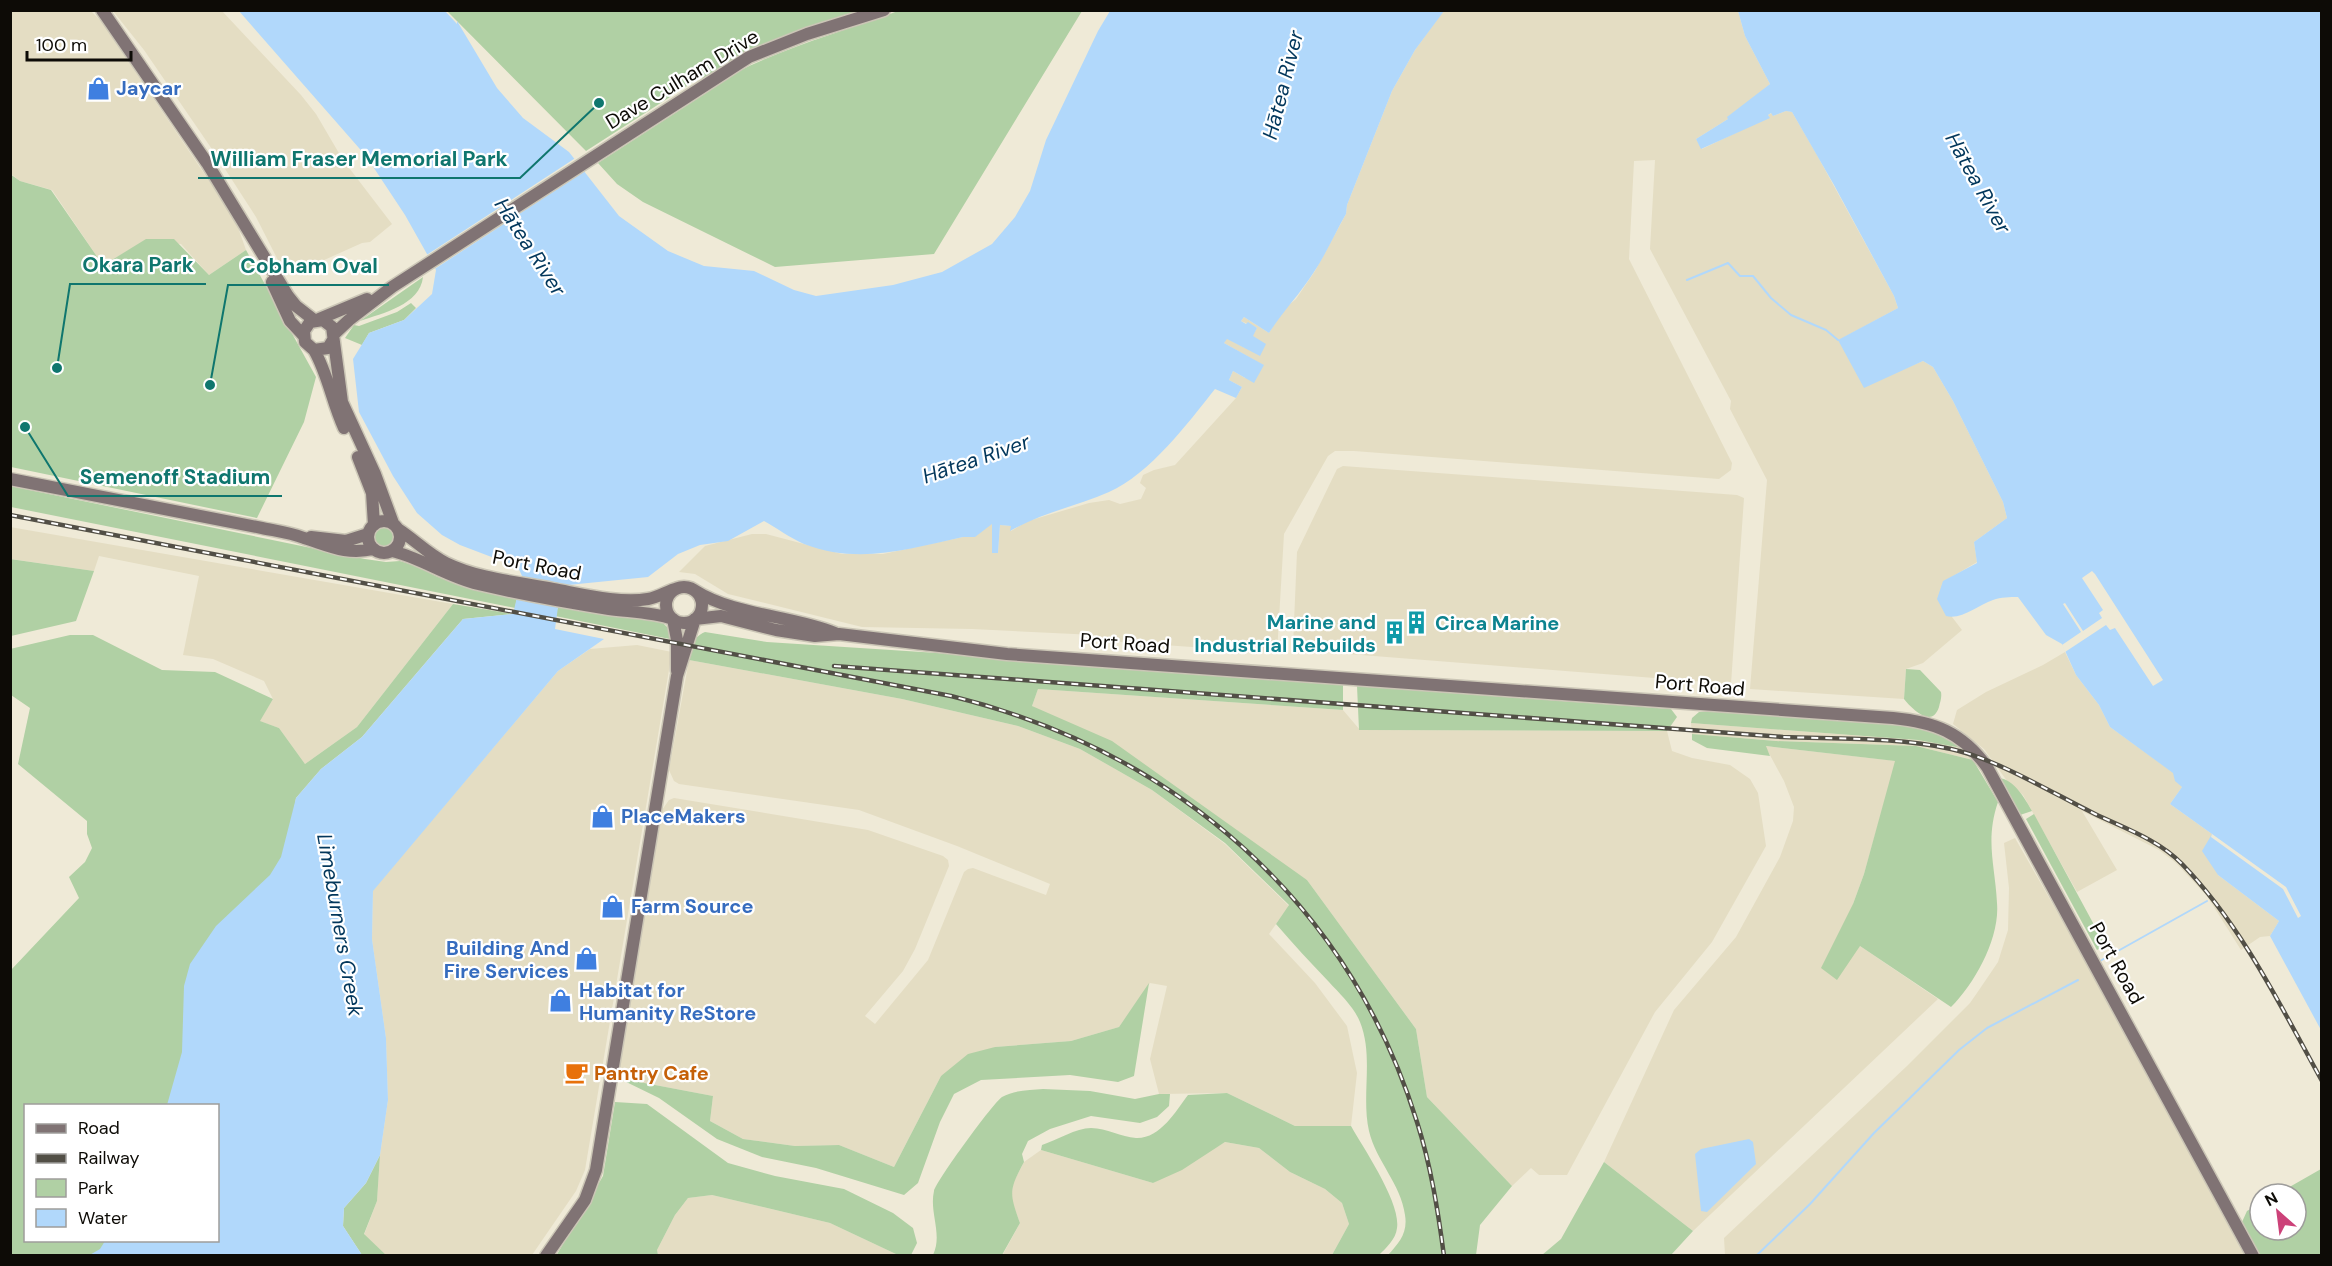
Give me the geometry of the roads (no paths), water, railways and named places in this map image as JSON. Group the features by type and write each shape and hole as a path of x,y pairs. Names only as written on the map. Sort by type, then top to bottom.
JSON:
{"main road":[{"path":"102,10 211,169 288,296 296,306 317,320 330,324 334,337 342,402 380,484 396,526 400,541 392,550 381,552 374,549 369,542 373,502 368,480 333,404 324,368 314,350 305,342 303,335 291,321 253,240"},
{"name":"Dave Culham Drive","path":"334,337 348,320 392,287 749,57 807,34 884,10"},
{"name":"Dave Culham Drive","path":"317,320 392,287"},
{"path":"303,335 305,327 317,320"},
{"path":"314,350 328,348 334,337"},
{"path":"10,480 304,537 324,537 346,541 383,521 396,526"},
{"name":"Port Road","path":"396,526 429,553 448,564 495,583"},
{"path":"304,537 328,548 362,552 374,549"},
{"name":"Port Road","path":"392,550 415,556 444,573 587,600 612,609 653,614 684,622 720,616 776,630 815,636 839,634 1007,654 1893,718 1918,721 1945,730 1964,741 1987,767 2253,1256"},
{"name":"Port Road","path":"587,600 646,600 678,588 689,587 708,598 816,625 839,634"},
{"path":"677,676 677,640 673,619 669,615 666,604 669,594 678,588"},
{"path":"546,1256 585,1200 596,1170 677,676 702,604 694,590"}],"water":[{"path":"239,11 445,11 457,24 457,21 497,88 523,118 569,152 619,216 668,251 704,266 754,271 794,290 816,296 893,285 942,272 992,244 1015,217 1030,191 1046,140 1098,31 1110,11 1444,11 1415,50 1392,91 1347,205 1346,214 1314,272 1269,333 1244,317 1241,321 1246,324 1248,322 1257,328 1253,336 1266,344 1260,356 1227,339 1224,343 1264,365 1254,383 1233,371 1229,380 1242,387 1236,398 1215,389 1167,446 1124,484 1097,497 1034,519 1010,531 1011,526 1000,525 998,553 992,553 992,524 975,537 963,537 884,553 864,554 824,550 804,544 764,521 728,541 700,545 678,554 648,577 568,585 558,607 555,629 604,639 558,671 373,891 372,939 386,1038 388,1100 380,1155 366,1183 344,1208 343,1226 362,1255 88,1256 100,1249 104,1242 219,1242 219,1104 167,1104 182,1052 184,986 190,964 216,926 270,875 281,857 296,798 321,769 362,737 463,619 513,614 522,576 518,567 460,545 442,535 417,513 393,476 359,412 353,359 369,333 404,320 432,294 436,270 405,215 366,156"},
{"name":"Hātea River","path":"1738,11 2321,11 2321,1030 2270,936 2279,921 2218,875 2202,851 2212,834 2170,804 2182,787 2175,781 2173,773 2110,727 2099,705 2076,675 2062,644 2046,635 2018,597 1996,599 1964,614 1946,616 1937,599 1943,581 1977,563 1974,542 2007,518 2003,502 1953,401 1933,367 1923,361 1864,388 1838,340 1898,308 1894,296 1834,185 1792,112 1786,111 1773,116 1771,113 1768,115 1770,118 1701,149 1696,139 1728,119 1727,117 1770,84 1745,36"},
{"path":"1749,1139 1753,1142 1756,1164 1707,1212 1701,1211 1695,1154 1701,1149"}],"waterway":[{"path":"1687,280 1728,263 1740,276 1753,276 1771,298 1791,315 1826,330 1838,340"},
{"path":"2100,961 2207,901"},
{"path":"1756,1256 1810,1204 1874,1133 1959,1050 1987,1028 2078,980"}],"railway":[{"path":"10,515 951,696 1032,721 1108,755 1178,796 1242,846 1298,904 1346,970 1386,1042 1417,1122 1434,1189 1444,1256"},
{"path":"834,666 1783,737 1889,740 1931,745 1969,754 2005,768 2141,835 2163,848 2182,864 2204,888 2242,940 2322,1081"}],"place":[{"name":"Jaycar","path":"98,88"},
{"name":"William Fraser Memorial Park","path":"599,103"},
{"name":"Okara Park","path":"57,368"},
{"name":"Cobham Oval","path":"210,385"},
{"name":"Semenoff Stadium","path":"25,427"},
{"name":"Circa Marine","path":"1417,623"},
{"name":"Marine and Industrial Rebuilds","path":"1394,633"},
{"name":"PlaceMakers","path":"603,816"},
{"name":"Farm Source","path":"613,906"},
{"name":"Building And Fire Services","path":"587,959"},
{"name":"Habitat for Humanity ReStore","path":"561,1001"},
{"name":"Pantry Cafe","path":"576,1073"}],"water label":[{"name":"Limeburners Creek","path":"340,925"}]}
